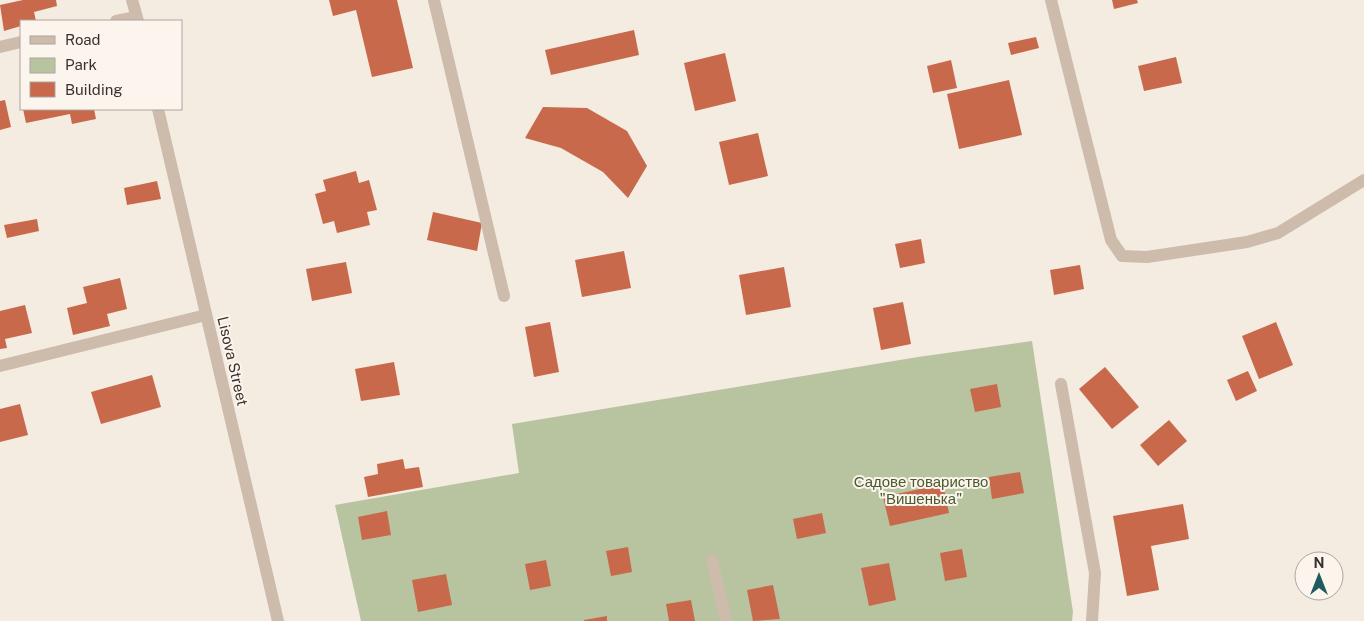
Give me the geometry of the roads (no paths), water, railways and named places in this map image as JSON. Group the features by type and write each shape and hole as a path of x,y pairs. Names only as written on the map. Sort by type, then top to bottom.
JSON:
{"street":[{"path":"132,0 137,19"},
{"path":"434,0 504,296"},
{"path":"1051,0 1111,240 1122,256 1147,257 1247,242 1278,233 1364,180"},
{"path":"0,47 20,42"},
{"name":"Lisova Street","path":"158,110 278,621"},
{"path":"0,366 206,315"},
{"path":"1061,384 1095,574 1092,621"},
{"path":"712,560 726,621"}],"park label":[{"name":"Садове товариство \"Вишенька\"","path":"921,490"}]}
